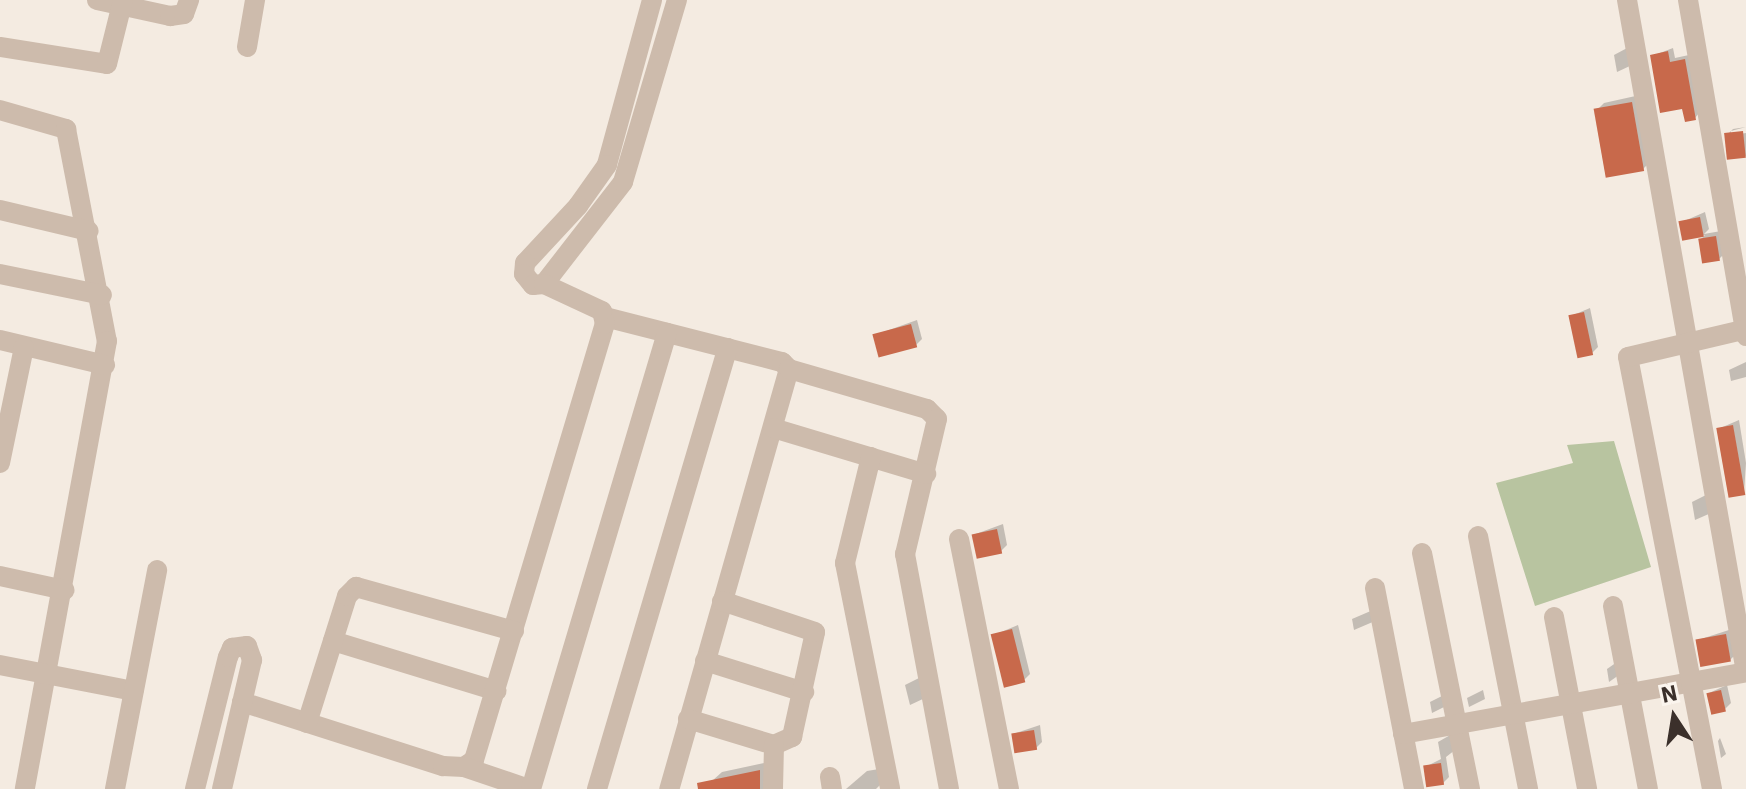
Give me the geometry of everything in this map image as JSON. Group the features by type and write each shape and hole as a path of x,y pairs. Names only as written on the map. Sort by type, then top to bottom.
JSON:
{"street":[{"path":"97,0 178,15 189,0"},
{"path":"247,47 255,0"},
{"path":"652,0 603,175 525,263 528,281 544,284 605,317 782,362 789,369 934,413 937,427 905,554 949,789"},
{"path":"544,284 623,182 677,0"},
{"path":"1403,734 1746,672 1627,0"},
{"path":"1688,0 1746,331 1687,340 1628,357 1712,789"},
{"path":"0,47 107,64 122,3"},
{"path":"0,110 66,129 102,295 105,365 25,789"},
{"path":"0,210 89,231"},
{"path":"0,274 102,295"},
{"path":"464,767 478,754 605,317"},
{"path":"242,702 443,766 464,767 530,789 667,333"},
{"path":"0,340 105,365"},
{"path":"0,463 4,423 24,347"},
{"path":"597,789 728,348"},
{"path":"669,789 789,369"},
{"path":"773,428 926,474"},
{"path":"871,457 845,563 890,789"},
{"path":"1478,536 1528,789"},
{"path":"959,539 1009,789"},
{"path":"1422,553 1470,789"},
{"path":"115,789 157,570"},
{"path":"0,576 64,590"},
{"path":"307,723 347,596 363,586 514,631"},
{"path":"1375,588 1414,789"},
{"path":"688,719 774,745 792,737 815,632 722,601"},
{"path":"1613,606 1648,789"},
{"path":"1554,617 1587,789"},
{"path":"333,641 497,691"},
{"path":"195,789 228,657 239,645 252,653 222,789"},
{"path":"705,661 804,692"},
{"path":"0,665 134,691"},
{"path":"773,789 774,745"}],"green space":[{"path":"1614,441 1651,567 1535,606 1496,483 1573,463 1567,445"}],"building":[{"path":"1668,51 1670,62 1685,59 1696,120 1685,122 1682,109 1660,113 1650,55"},
{"path":"1632,102 1644,171 1606,178 1594,109"},
{"path":"1743,131 1746,158 1727,160 1724,133"},
{"path":"1700,217 1704,237 1682,241 1678,221"},
{"path":"1716,236 1720,261 1702,264 1698,239"},
{"path":"1584,312 1593,355 1577,358 1568,315"},
{"path":"911,324 917,347 879,358 872,334"},
{"path":"1733,425 1745,495 1729,498 1716,428"},
{"path":"997,529 1002,553 977,559 972,534"},
{"path":"1012,629 1025,682 1004,688 991,634"},
{"path":"1726,634 1731,662 1700,667 1695,639"},
{"path":"1721,690 1726,711 1711,715 1706,693"},
{"path":"1034,730 1037,750 1014,753 1011,734"},
{"path":"1441,763 1444,785 1426,787 1423,766"},
{"path":"760,770 760,789 698,789 697,783"}]}
